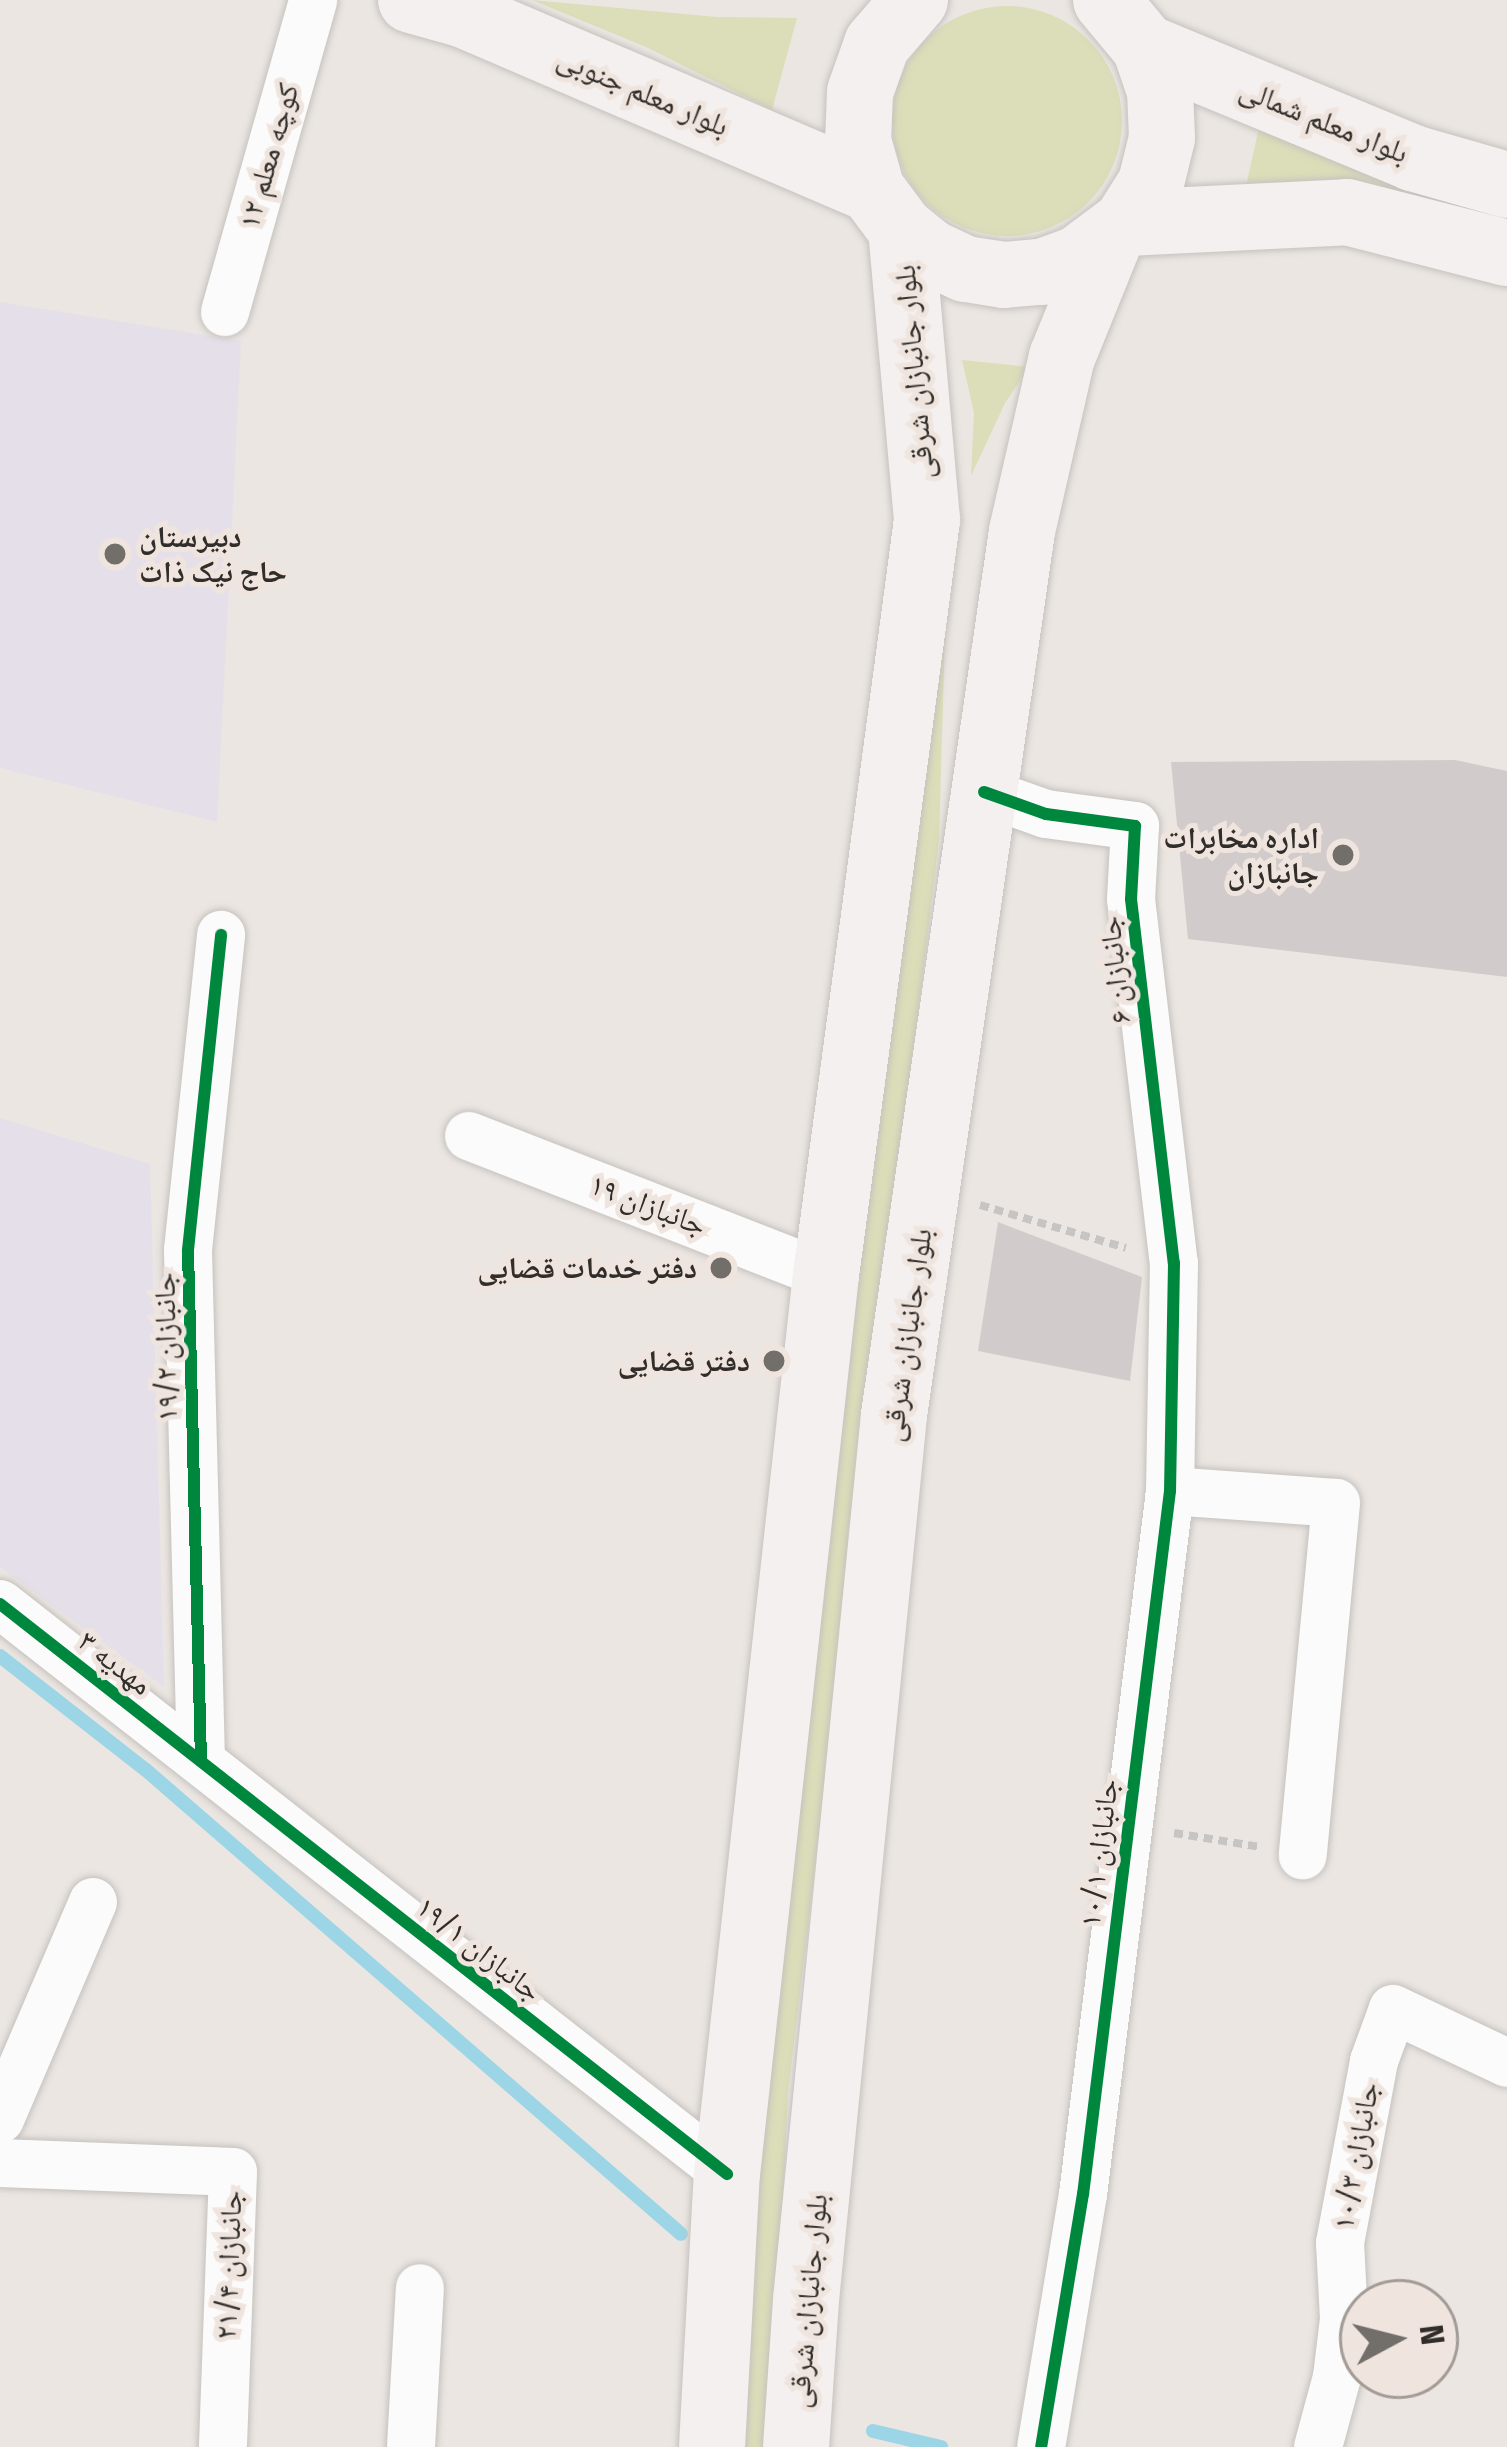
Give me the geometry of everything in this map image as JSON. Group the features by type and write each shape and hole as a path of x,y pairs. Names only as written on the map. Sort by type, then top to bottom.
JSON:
{"main road":[{"name":"بلوار معلم جنوبی","path":"410,0 462,14 887,210 931,253 966,269 1004,275 1042,272 1078,260 1118,231"},
{"name":"بلوار جانبازان شرقی","path":"712,2447 727,2174 826,1275 927,520 887,210 858,141 860,92 894,2"},
{"name":"بلوار جانبازان شرقی","path":"796,2447 806,2300 894,1414 1022,531 1062,357 1118,231 1150,183 1162,138 1160,91 1116,12"},
{"name":"بلوار معلم شمالی","path":"1116,12 1413,158 1507,185"},
{"path":"1118,231 1347,212 1507,253"},
{"path":"927,520 1022,531"}],"street":[{"name":"کوچه معلم ۱۲","path":"225,312 313,0"},
{"name":"جانبازان ۶","path":"984,792 1046,814 1135,826 1131,899 1174,1263"},
{"name":"جانبازان ۱۹/۲","path":"201,1761 188,1250 221,934"},
{"name":"جانبازان ۱۹","path":"469,1136 826,1275"},
{"name":"جانبازان ۱۰/۱","path":"1041,2447 1083,2194 1170,1491 1174,1263"},
{"path":"1170,1491 1336,1503 1303,1855"},
{"name":"مهدیه ۳","path":"0,1604 201,1761"},
{"name":"جانبازان ۱۹/۱","path":"201,1761 727,2174"},
{"path":"0,2120 93,1901"},
{"name":"جانبازان ۱۰/۳","path":"1318,2447 1337,2377 1344,2319 1340,2243 1373,2061 1393,2009 1507,2063"},
{"name":"جانبازان ۲۱/۴","path":"0,2163 233,2172 223,2447"},
{"path":"411,2447 419,2288"}],"path":[{"path":"929,1189 1174,1263"},
{"path":"1126,1826 1303,1855"}],"shaded area":[{"name":"دبیرستان حاج نیک ذات","path":"0,302 241,341 217,822 0,768"},
{"path":"0,1118 150,1164 164,1687 0,1567"}],"green space":[{"path":"532,0 717,17 797,18 772,110 646,47"},
{"path":"1007,6 1051,15 1088,40 1113,77 1122,121 1113,165 1088,202 1051,227 1007,236 963,227 926,202 901,165 892,121 901,77 926,40 963,15"},
{"path":"1264,105 1363,173 1507,213 1507,241 1244,195"},
{"path":"962,360 1029,367 1005,403 971,476 974,413"},
{"path":"946,599 939,840 788,2092 772,2447 744,2447 754,2192 838,1436"}],"building":[{"name":"اداره مخابرات جانبازان","path":"1455,760 1507,771 1507,977 1188,939 1171,762"},
{"path":"998,1222 1142,1277 1130,1381 978,1351"}],"waterway":[{"path":"0,1656 146,1770 681,2234"},
{"path":"873,2431 941,2447"}],"cycle path":[{"path":"984,792 1046,814 1135,826 1131,899 1174,1263 1170,1491 1083,2194 1041,2447"},
{"path":"201,1761 188,1250 221,935"},
{"path":"0,1604 727,2174"}],"place":[{"name":"دبیرستان حاج نیک ذات","path":"115,554"},
{"name":"اداره مخابرات جانبازان","path":"1343,855"},
{"name":"دفتر خدمات قضایی","path":"721,1268"},
{"name":"دفتر قضایی","path":"774,1361"}]}
